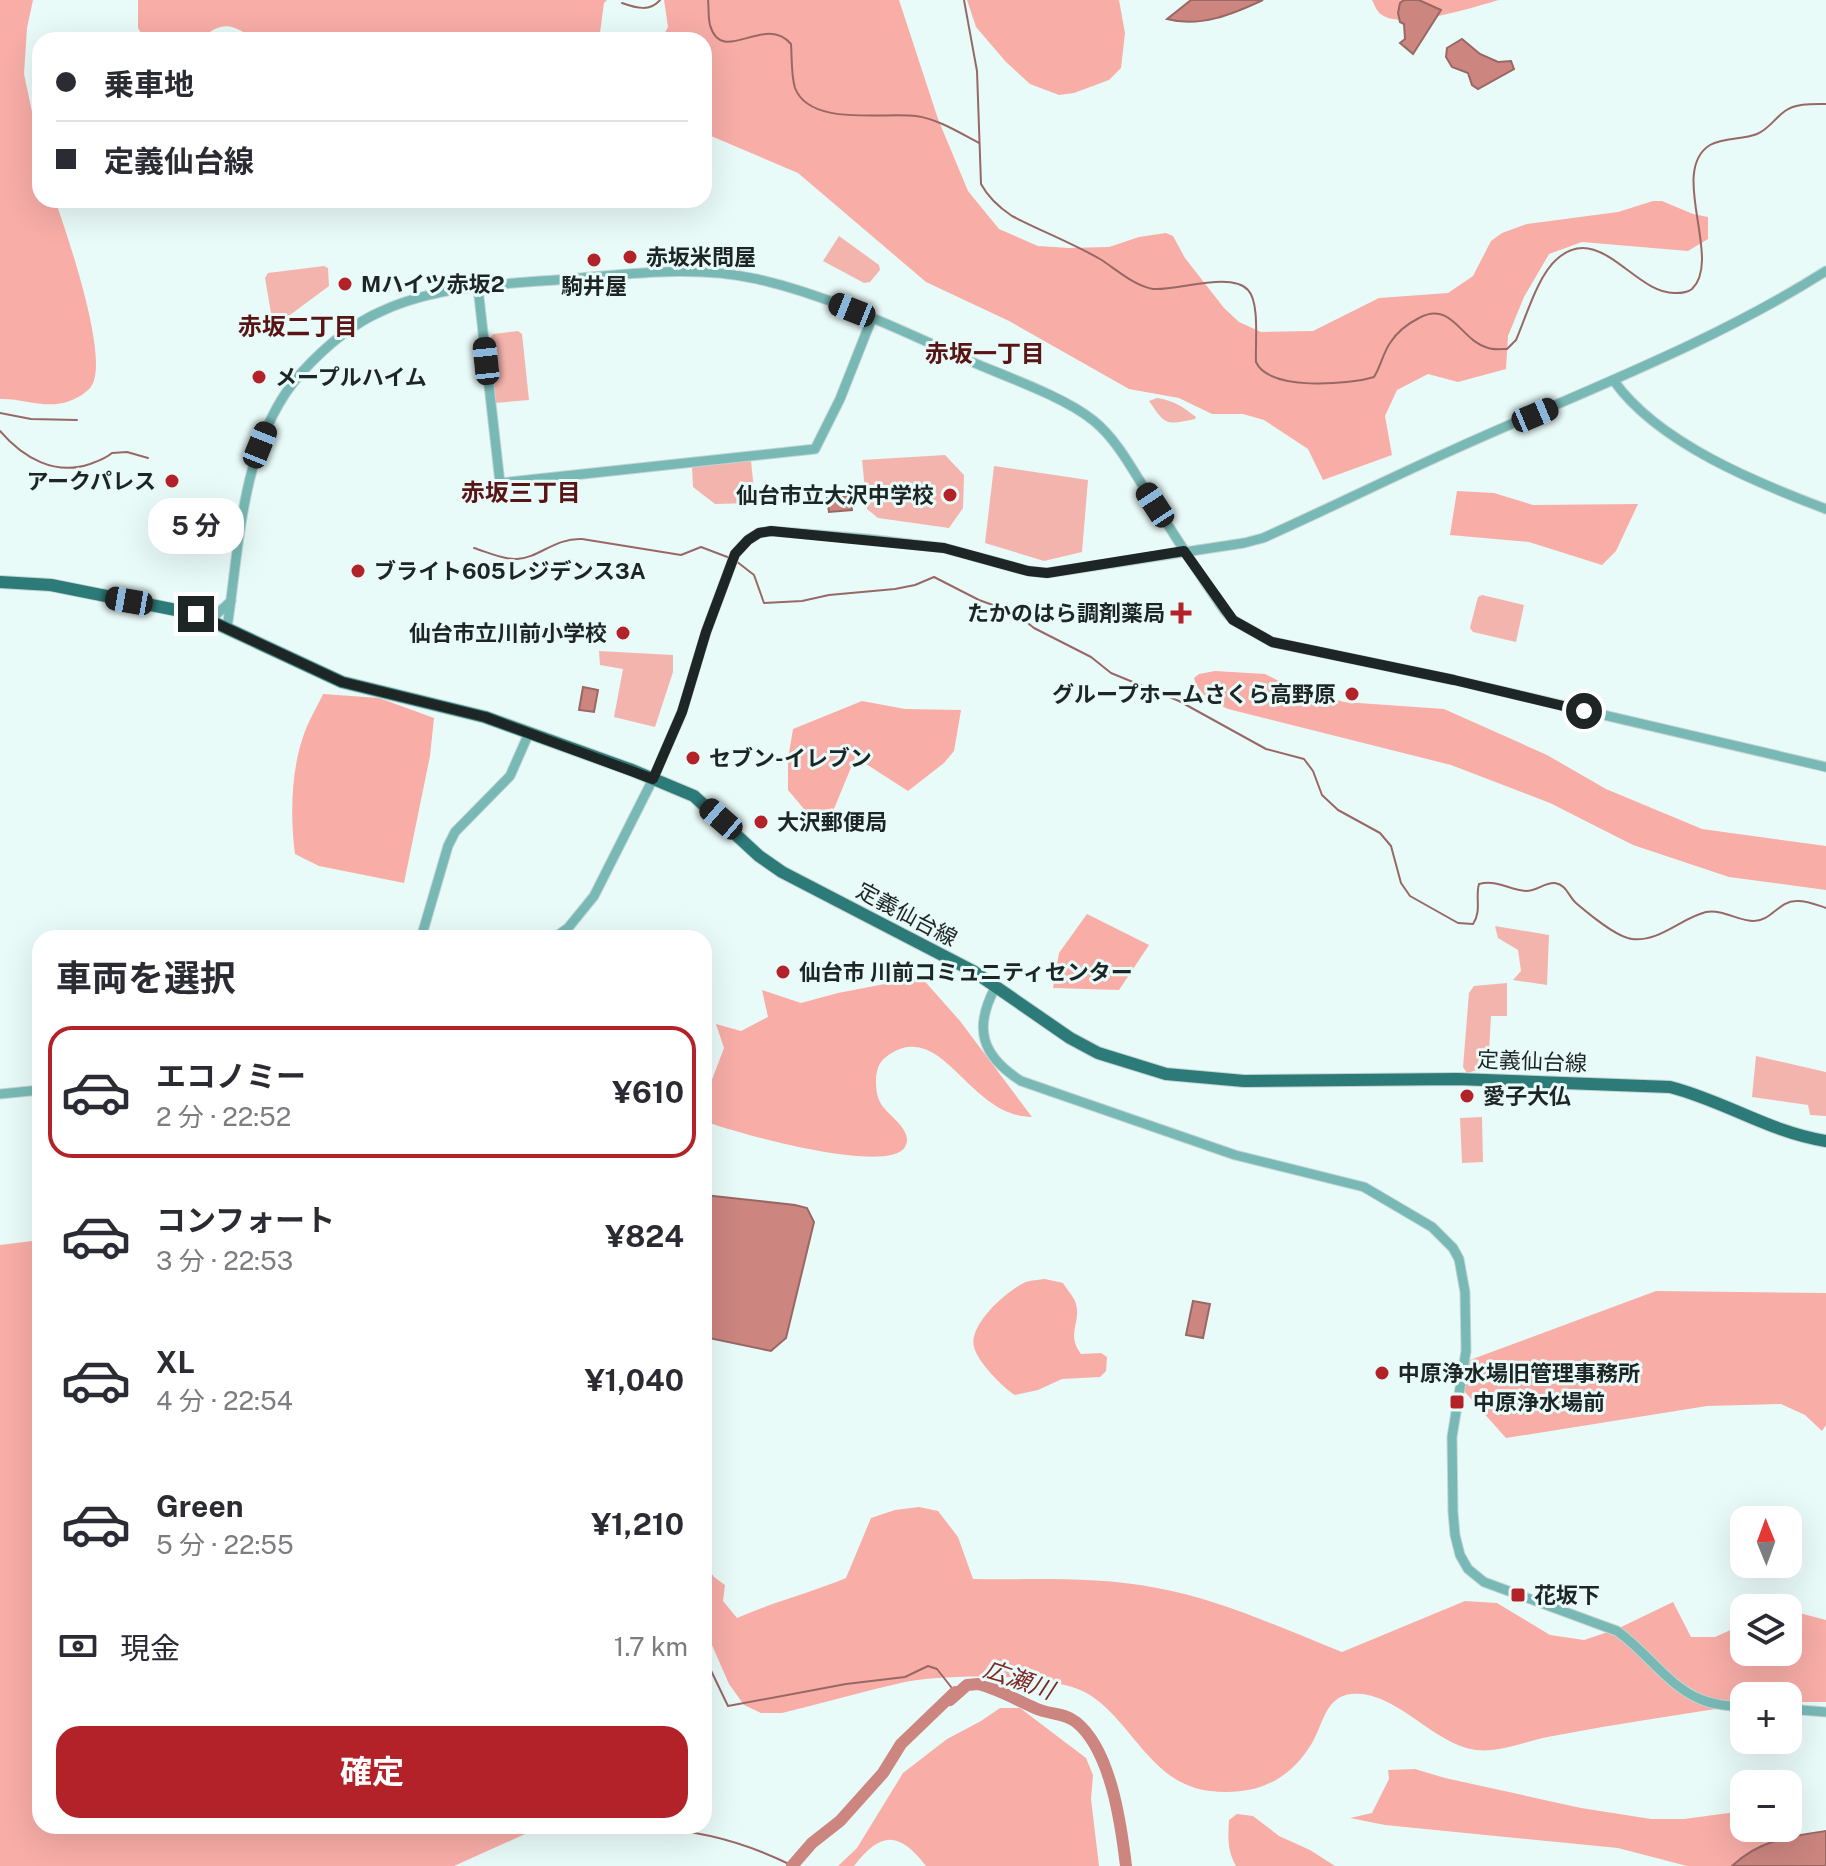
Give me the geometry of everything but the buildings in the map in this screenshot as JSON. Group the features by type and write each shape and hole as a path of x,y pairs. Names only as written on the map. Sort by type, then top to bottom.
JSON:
{"main road":[{"name":"定義仙台線","path":"0,582 51,585 196,614 342,682 485,717 694,796 759,856 782,872 973,971 1070,1038 1098,1053 1166,1074 1244,1081 1457,1079 1670,1087 1698,1094 1761,1124 1826,1141"}],"street":[{"path":"227,628 242,523 260,445 272,415 291,385 334,342 382,311 430,295 669,270 715,273 760,280 832,302 1062,402 1093,420 1127,462 1233,620 1272,642 1454,680 1826,767"},
{"path":"565,930 594,896 653,779 682,712 735,554 759,533 771,531 944,548 1028,571 1047,573 1263,538 1456,448 1614,381 1731,323 1826,271"},
{"path":"478,288 500,483 815,449 840,399 872,318"},
{"path":"1614,381 1634,406 1667,431 1749,479 1826,509"},
{"path":"196,614 217,614 231,601"},
{"path":"423,930 455,832 510,776 529,733"},
{"path":"995,988 984,1008 984,1041 1003,1070 1021,1081 1235,1155 1364,1187 1422,1221 1444,1238 1459,1259 1465,1292 1466,1351 1452,1437 1453,1512 1457,1545 1468,1569 1476,1577 1497,1587 1617,1631 1635,1643 1685,1691 1699,1699 1730,1705"},
{"path":"0,1094 32,1091"},
{"path":"1802,1710 1826,1712"}],"shaded area":[{"path":"0,0 33,0 27,28 24,74 32,112 32,208 58,208 91,323 96,370 90,388 67,402 41,404 0,399"},
{"path":"138,0 607,0 600,32 244,32 229,26 210,32 140,32"},
{"path":"664,0 899,0 938,119 968,191 999,229 1038,246 1069,248 1109,247 1139,237 1166,233 1173,236 1185,258 1224,308 1239,322 1261,332 1313,331 1379,298 1448,293 1473,276 1491,241 1502,233 1527,224 1618,212 1662,201 1708,217 1708,239 1688,251 1582,242 1549,254 1524,297 1508,336 1506,369 1458,382 1428,374 1397,390 1385,416 1392,455 1323,480 1308,449 1264,420 1243,414 1212,414 1179,398 1129,389 1009,321 926,282 798,173 712,136 712,32 665,32 668,27"},
{"path":"967,0 1119,0 1125,33 1121,68 1109,80 1074,93 1059,95 1030,84 976,27"},
{"path":"1191,0 1263,0 1204,21 1167,19"},
{"path":"1372,0 1499,0 1439,16 1406,20 1382,15"},
{"path":"1404,0 1419,0 1441,10 1413,54 1400,43 1405,39 1404,24 1400,22 1398,13"},
{"path":"1462,39 1480,54 1498,62 1511,61 1514,69 1478,89 1472,85 1468,73 1452,67 1446,57 1447,48"},
{"path":"839,236 879,265 880,270 870,282 864,283 823,261"},
{"path":"328,268 329,286 282,321 272,319 265,278 268,273"},
{"path":"518,331 522,334 529,400 495,403 489,340 493,334"},
{"path":"1157,398 1178,404 1195,419 1168,422 1149,401"},
{"path":"945,455 964,475 963,508 949,528 878,518 867,509 862,460"},
{"path":"751,461 753,503 715,504 693,487 692,467"},
{"path":"994,466 1088,480 1082,552 1044,561 985,543"},
{"path":"1457,491 1494,493 1533,505 1638,504 1616,551 1602,565 1529,542 1450,535"},
{"path":"850,495 852,510 829,512 827,498"},
{"path":"1482,595 1524,605 1516,642 1473,632 1470,628 1478,597"},
{"path":"599,651 673,655 673,672 655,727 614,717 623,669 600,665"},
{"path":"1215,671 1265,674 1283,683 1344,702 1444,709 1547,755 1606,789 1702,829 1826,846 1826,890 1729,877 1633,845 1550,803 1451,765 1228,709 1203,694 1196,684 1194,678 1199,674"},
{"path":"583,687 598,690 594,712 579,710"},
{"path":"323,694 379,698 434,718 430,756 404,883 319,866 295,854 292,809 296,763 306,729"},
{"path":"862,701 905,709 961,710 954,751 944,763 908,791 866,764 857,753 829,821 804,809 788,790 788,759 793,729"},
{"path":"1087,914 1149,945 1119,990 1053,988 1059,953"},
{"path":"1495,926 1549,935 1547,985 1513,980 1521,971 1518,950 1498,938"},
{"path":"921,977 960,1021 1032,1117 1013,1114 997,1106 941,1058 928,1050 910,1047 884,1059 876,1075 880,1102 906,1134 905,1147 892,1155 870,1157 809,1149 712,1124 712,1080 724,1048 716,1024 741,1031 768,1017 762,990 801,1003"},
{"path":"1507,983 1507,1016 1491,1016 1489,1052 1483,1052 1481,1069 1467,1073 1463,1067 1469,993 1474,986"},
{"path":"1756,1056 1826,1072 1826,1116 1810,1115 1808,1105 1752,1097"},
{"path":"1482,1117 1483,1162 1462,1163 1460,1118"},
{"path":"712,1196 807,1208 814,1222 786,1338 771,1351 712,1339"},
{"path":"32,1241 32,1834 525,1834 454,1866 0,1866 0,1245"},
{"path":"1045,1279 1063,1283 1072,1296 1077,1308 1076,1347 1081,1354 1101,1353 1107,1357 1106,1371 1100,1377 1062,1379 1038,1390 1015,1395 980,1359 974,1347 974,1338 983,1319 1009,1292 1026,1282"},
{"path":"1656,1291 1826,1293 1826,1425 1822,1431 1805,1415 1781,1404 1707,1406 1506,1438 1464,1391 1459,1364"},
{"path":"1193,1301 1210,1304 1203,1338 1186,1335"},
{"path":"919,1507 938,1511 958,1537 973,1579 1088,1580 1157,1588 1228,1607 1342,1652 1465,1601 1497,1603 1550,1635 1584,1640 1617,1629 1673,1602 1691,1637 1715,1637 1730,1630 1730,1666 1802,1666 1802,1614 1826,1620 1826,1702 1802,1702 1802,1682 1730,1682 1730,1707 1601,1727 1505,1748 1476,1750 1444,1738 1383,1700 1351,1694 1335,1700 1330,1706 1312,1743 1293,1768 1269,1784 1226,1792 1190,1786 1173,1777 1090,1695 1052,1682 999,1677 946,1677 905,1682 782,1713 761,1713 744,1705 729,1684 712,1645 712,1574 725,1585 723,1601 737,1618 846,1578 871,1518 895,1510"},
{"path":"1000,1708 1020,1708 1086,1758 1093,1775 1091,1799 1099,1866 926,1866 907,1846 890,1840 873,1846 854,1866 838,1866 857,1848 903,1773 947,1739"},
{"path":"1415,1769 1581,1808 1651,1819 1684,1819 1730,1813 1730,1842 1780,1842 1741,1866 1687,1866 1618,1848 1385,1825 1350,1818 1372,1813 1389,1779 1388,1770"},
{"path":"1237,1814 1253,1816 1279,1836 1335,1866 1236,1866 1228,1833 1229,1820"},
{"path":"1826,1831 1826,1866 1732,1866 1764,1845 1802,1842 1802,1835"}],"waterway":[{"path":"622,3 647,8 660,0"},
{"path":"708,0 710,25 716,37 734,41 769,34 780,36 791,44 795,88 803,100 816,108 849,115 916,116 949,127 979,143"},
{"path":"964,0 977,71 981,184 991,198 1012,216 1089,253 1146,287 1163,289 1217,282 1240,285 1248,290 1254,304 1256,362 1276,378 1292,382 1346,382 1374,377 1396,335 1410,323 1430,314 1448,318 1479,344 1490,349 1507,349 1516,340 1544,275 1557,259 1573,250 1588,248 1602,253 1660,290 1675,293 1692,289 1700,275 1702,258 1694,194 1698,157 1715,142 1761,132 1789,108 1826,104"},
{"path":"0,413 31,419 77,420"},
{"path":"0,431 29,456 52,466 77,467 99,461 112,453 127,452 148,458"},
{"path":"474,548 517,559 563,542 582,539 681,555 701,547 730,558"},
{"path":"736,561 754,575 764,603 895,589 934,577 979,600 1015,613 1034,628 1091,657 1111,673 1179,701 1266,749 1304,759 1313,771 1322,795 1338,810 1380,833 1391,846 1401,883 1410,896 1458,923 1473,924 1477,914 1479,884 1485,883 1526,891 1551,883 1559,884 1595,919 1632,939 1652,937 1706,912 1754,921 1765,918 1790,902 1804,901 1826,908"},
{"path":"712,1673 728,1706 846,1684 905,1677 928,1666 937,1669 955,1692"},
{"name":"広瀬川","path":"955,1692 950,1700 967,1685 978,1684 1076,1722 1098,1750 1106,1769 1117,1809 1126,1866"},
{"name":"広瀬川","path":"792,1866 812,1843 840,1821 883,1773 901,1744 953,1694"},
{"path":"699,1834 744,1846 793,1866"}],"place":[{"name":"赤坂米問屋","path":"630,257"},
{"name":"駒井屋","path":"594,260"},
{"name":"Mハイツ赤坂2","path":"345,284"},
{"name":"メープルハイム","path":"259,377"},
{"name":"アークパレス","path":"172,481"},
{"name":"仙台市立大沢中学校","path":"950,495"},
{"name":"ブライト605レジデンス3A","path":"358,571"},
{"name":"たかのはら調剤薬局","path":"1181,613"},
{"name":"仙台市立川前小学校","path":"623,633"},
{"name":"グループホームさくら高野原","path":"1352,694"},
{"name":"セブン-イレブン","path":"693,758"},
{"name":"大沢郵便局","path":"761,822"},
{"name":"仙台市 川前コミュニティセンター","path":"783,972"},
{"name":"愛子大仏","path":"1467,1096"},
{"name":"中原浄水場旧管理事務所","path":"1382,1373"},
{"name":"中原浄水場前","path":"1457,1402"},
{"name":"花坂下","path":"1518,1595"}],"district":[{"name":"赤坂二丁目","path":"298,326"},
{"name":"赤坂一丁目","path":"985,353"},
{"name":"赤坂三丁目","path":"521,492"}],"route":[{"path":"196,614 342,682 485,717 653,779 682,712 706,632 735,554 748,540 759,533 771,531 944,548 1028,571 1047,573 1184,551 1233,620 1272,642 1584,711"}]}
